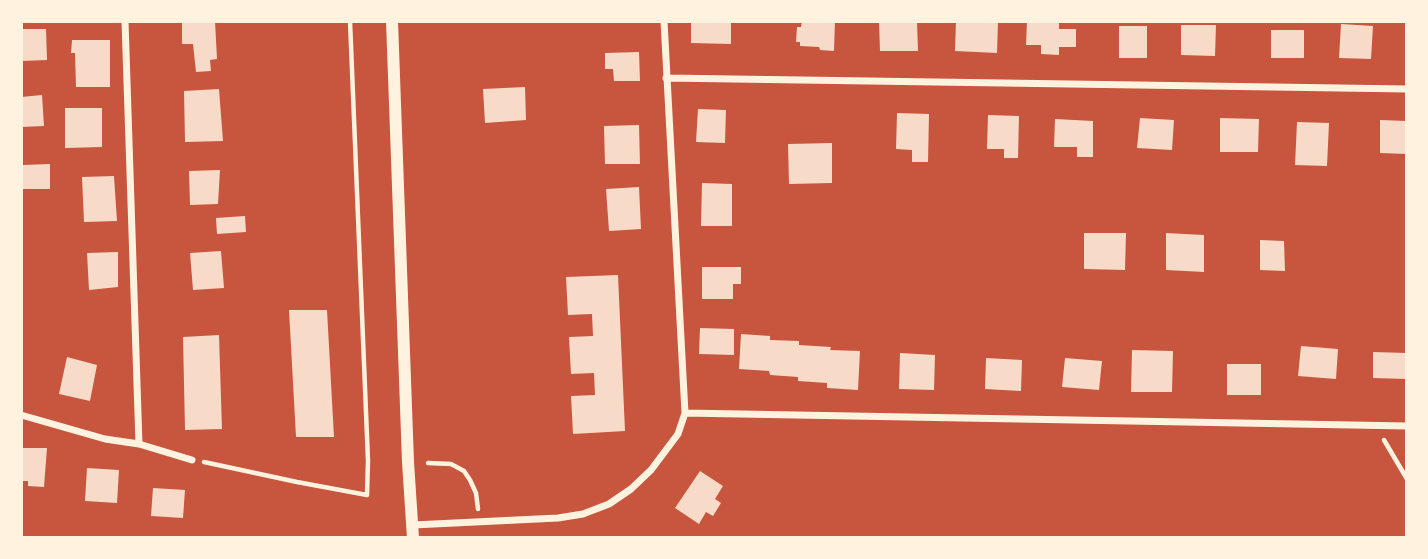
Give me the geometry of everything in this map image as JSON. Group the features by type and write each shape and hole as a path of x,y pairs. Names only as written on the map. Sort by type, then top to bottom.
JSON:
{"street":[{"path":"125,21 139,444"},
{"path":"392,21 408,463 413,532 478,523 583,514 609,504 631,489 651,470 678,434 685,413 664,21"},
{"path":"666,78 1407,89"},
{"path":"685,413 1407,426"},
{"path":"21,415 192,460"}],"path":[{"path":"192,460 367,495 368,461 350,21"},
{"path":"1384,440 1407,479"},
{"path":"428,463 451,464 464,471 476,493 478,523"}],"building":[{"path":"182,21 215,21 217,59 210,60 211,71 196,72 193,44 182,44"},
{"path":"691,21 731,21 731,44 691,43"},
{"path":"802,21 835,21 834,51 800,46 800,42 796,42 797,27 801,27"},
{"path":"879,21 917,21 918,51 880,51"},
{"path":"956,21 998,22 997,53 955,51"},
{"path":"1027,21 1059,21 1059,29 1076,29 1076,47 1059,47 1059,55 1041,54 1041,45 1026,45"},
{"path":"1341,24 1373,26 1371,59 1339,58"},
{"path":"1181,25 1216,25 1215,56 1181,55"},
{"path":"1119,26 1147,26 1147,58 1119,58"},
{"path":"21,29 46,29 47,60 21,61"},
{"path":"1271,30 1304,30 1304,58 1271,58"},
{"path":"72,40 110,40 110,87 76,87"},
{"path":"639,52 640,81 614,81 613,69 605,69 605,53"},
{"path":"525,87 526,120 485,123 483,89"},
{"path":"219,89 223,141 185,142 184,91"},
{"path":"42,95 44,126 21,127 21,97"},
{"path":"65,108 102,108 102,147 65,148"},
{"path":"698,109 726,110 725,143 696,142"},
{"path":"897,113 929,114 928,162 912,162 912,150 896,149"},
{"path":"988,115 1019,116 1018,158 1004,158 1004,149 987,149"},
{"path":"1140,118 1174,120 1172,150 1137,148"},
{"path":"1220,118 1259,119 1258,152 1220,152"},
{"path":"1055,119 1093,121 1093,157 1077,157 1077,147 1054,147"},
{"path":"1380,120 1407,121 1407,154 1380,153"},
{"path":"1297,122 1329,123 1327,166 1295,165"},
{"path":"639,125 640,164 605,164 604,126"},
{"path":"832,143 832,183 789,184 788,144"},
{"path":"50,164 50,189 23,189 23,165"},
{"path":"220,170 218,204 190,205 189,171"},
{"path":"114,176 117,221 84,222 82,177"},
{"path":"702,183 732,184 732,226 701,226"},
{"path":"639,187 641,229 609,231 606,189"},
{"path":"245,216 246,232 217,234 216,218"},
{"path":"1084,233 1126,233 1125,270 1084,269"},
{"path":"1166,233 1204,235 1204,272 1166,270"},
{"path":"1260,240 1284,241 1285,271 1260,270"},
{"path":"221,251 224,288 193,290 190,253"},
{"path":"118,252 118,287 89,290 87,253"},
{"path":"702,267 741,267 741,284 733,284 733,299 702,299"},
{"path":"618,275 625,431 573,434 571,396 595,395 594,373 571,374 569,337 593,336 592,314 568,315 566,277"},
{"path":"289,310 327,310 334,437 296,437"},
{"path":"700,328 734,329 734,355 699,354"},
{"path":"741,334 770,336 770,340 799,341 799,345 831,347 830,350 860,351 858,390 827,388 827,383 798,381 798,377 770,375 769,371 739,369"},
{"path":"219,335 222,429 185,430 183,337"},
{"path":"1301,346 1338,349 1336,379 1298,376"},
{"path":"1132,350 1173,351 1172,392 1131,392"},
{"path":"1373,352 1407,353 1407,379 1373,378"},
{"path":"900,353 935,355 934,390 899,389"},
{"path":"67,357 97,365 90,401 59,394"},
{"path":"986,358 1022,360 1021,391 985,389"},
{"path":"1065,358 1102,361 1099,390 1062,387"},
{"path":"1227,364 1261,364 1261,395 1227,395"},
{"path":"21,448 47,448 44,487 28,486 28,481 21,481"},
{"path":"87,468 119,470 117,503 85,501"},
{"path":"700,471 723,486 715,499 721,503 713,516 706,512 699,524 675,508"},
{"path":"153,488 185,490 183,518 151,516"}]}
